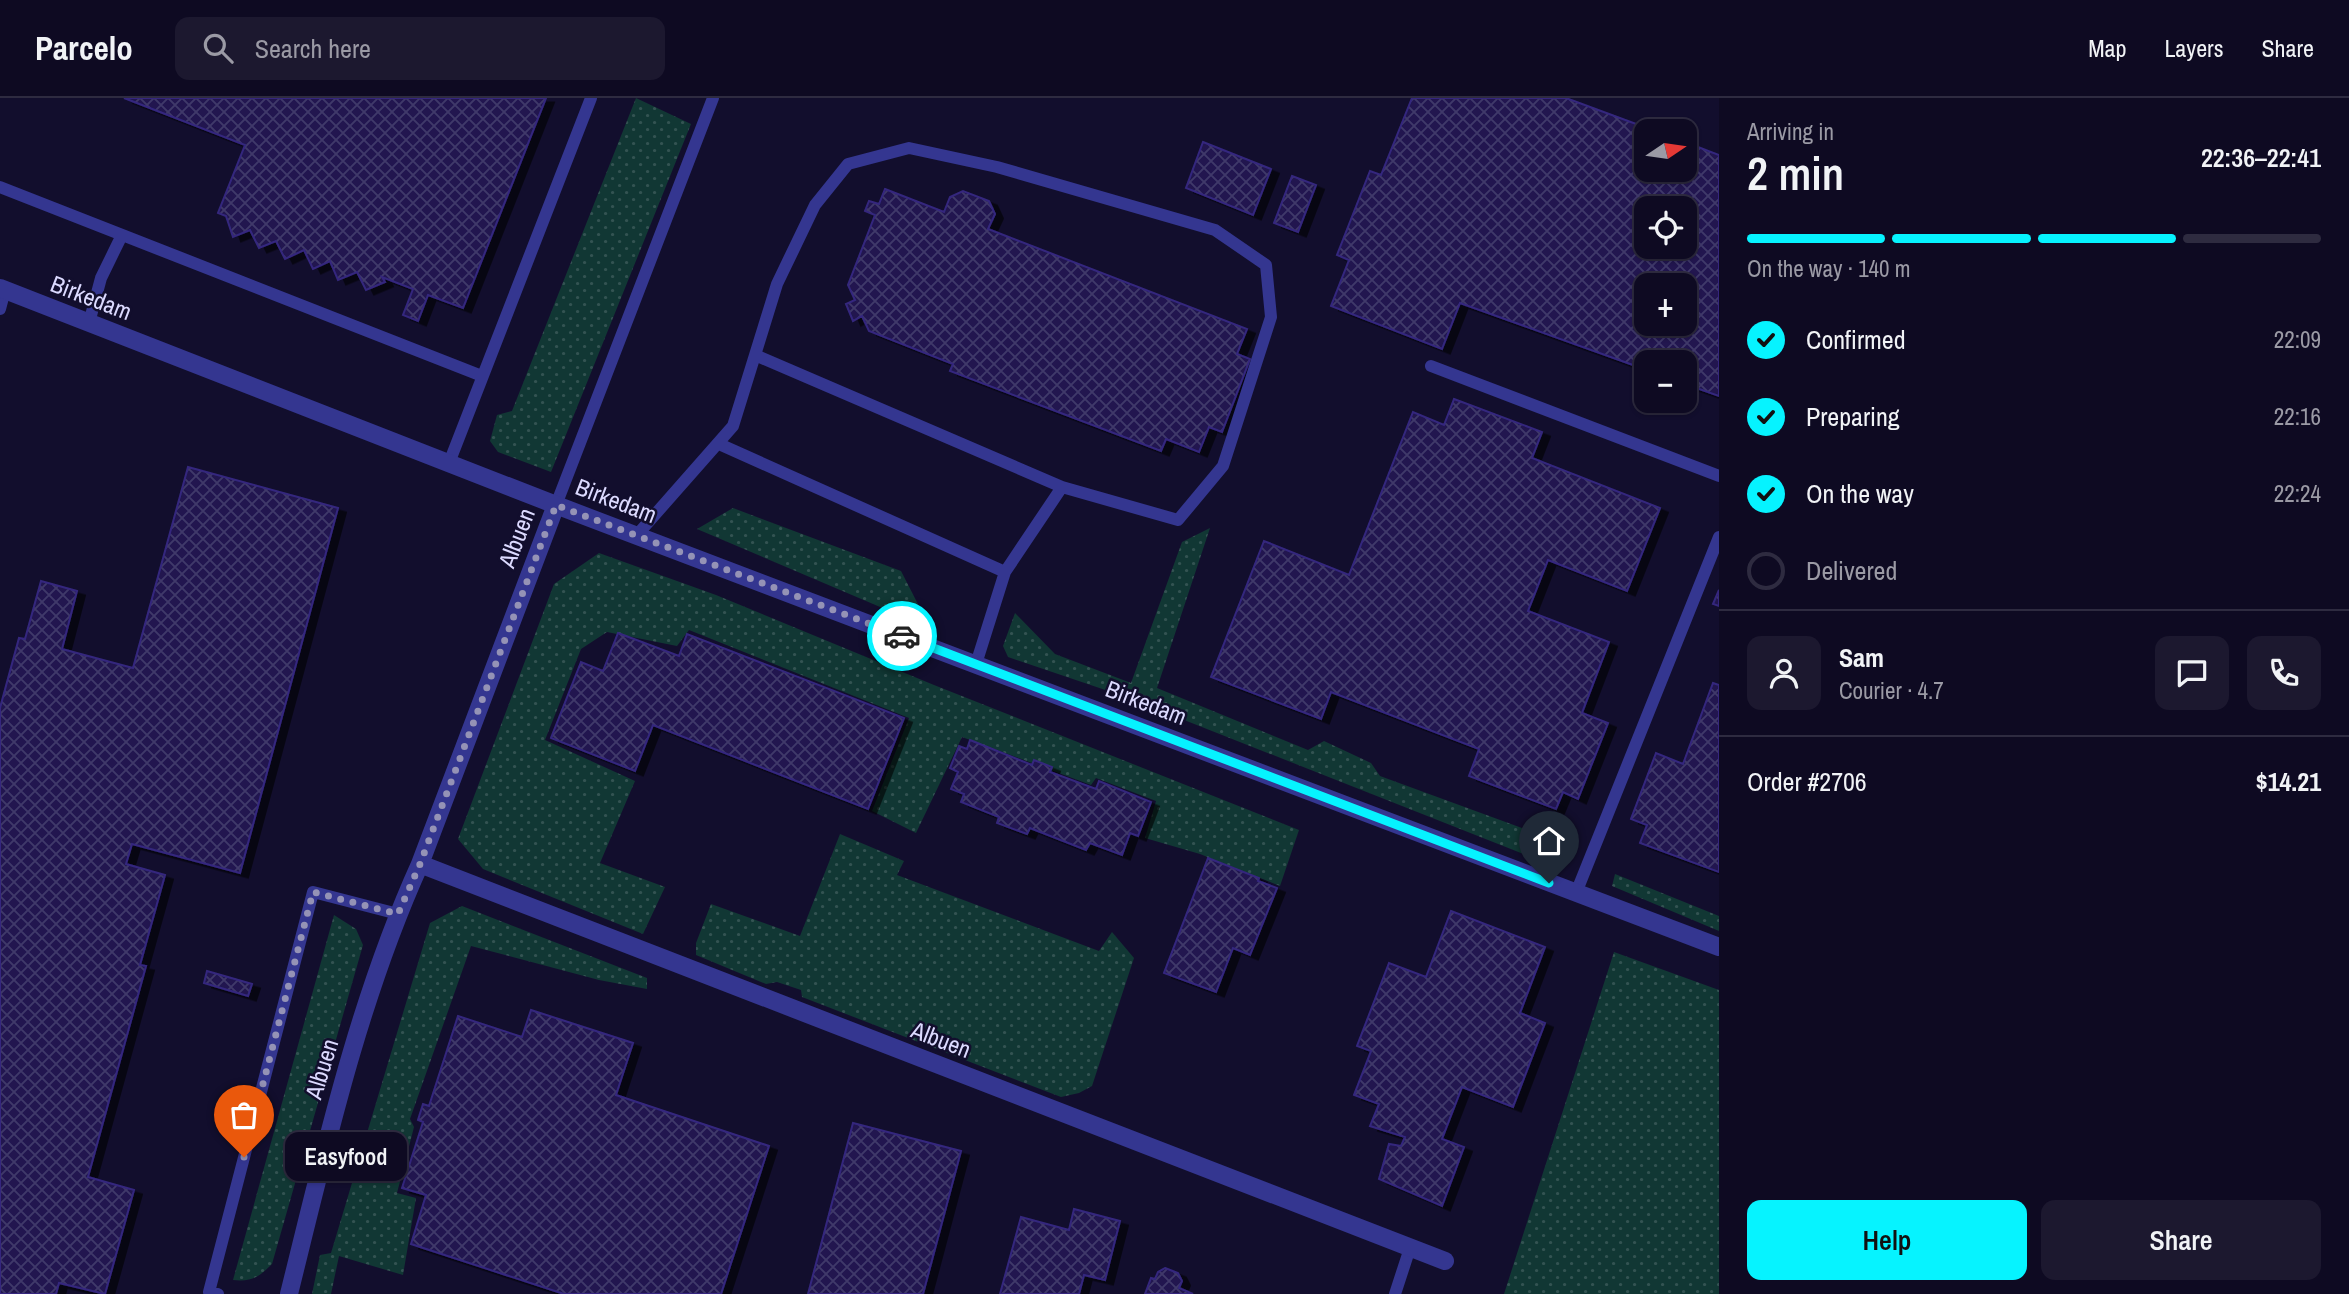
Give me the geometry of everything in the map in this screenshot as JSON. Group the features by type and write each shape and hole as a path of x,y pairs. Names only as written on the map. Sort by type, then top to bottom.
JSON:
{"street":[{"name":"Birkedam","path":"3,289 556,505 1719,947"},
{"name":"Albuen","path":"289,1294 336,1102 398,914 420,864 556,505"},
{"name":"Albuen","path":"420,864 1445,1261"}],"lane":[{"path":"449,463 591,98"},
{"name":"Birkedam","path":"556,505 713,98"},
{"path":"637,535 733,426 755,355 778,284 815,205 848,164 909,148 997,167 1215,230 1266,265 1271,317 1223,466 1178,520 1062,487 755,355"},
{"path":"0,187 482,376"},
{"path":"89,323 101,278 122,235"},
{"path":"0,309 3,289"},
{"path":"1432,366 1719,476"},
{"path":"719,444 1005,572"},
{"path":"976,664 1005,572 1062,487"},
{"path":"1576,893 1719,537"},
{"path":"218,1294 209,1292 313,892 398,914"},
{"path":"1395,1294 1410,1248"}],"green space":[{"path":"636,98 691,124 551,472 498,452 490,441 497,415 512,411"},
{"path":"733,508 901,571 922,612 913,621 697,529"},
{"path":"1210,528 1157,688 1308,750 1324,741 1371,763 1380,776 1549,838 1560,850 1544,862 1126,697 1008,657 1003,646 1015,613 1055,654 1131,683 1182,542"},
{"path":"599,553 716,595 1299,830 1280,886 1200,854 1145,838 1156,801 1096,778 1091,785 962,737 916,833 872,811 909,718 689,630 677,646 607,632 581,649 545,740 635,781 600,863 665,887 643,934 483,869 458,839 554,584"},
{"path":"840,834 904,861 897,875 1099,951 1112,932 1134,958 1092,1086 1079,1093 1061,1097 802,997 801,990 777,982 766,984 696,955 696,943 711,904 800,936"},
{"path":"1615,874 1719,916 1719,931 1612,886"},
{"path":"462,906 647,978 647,989 599,980 471,946 410,1119 414,1127 397,1193 416,1198 403,1275 339,1256 331,1294 312,1294 320,1255 331,1253 430,923"},
{"path":"334,915 356,929 363,945 272,1264 255,1278 233,1280"},
{"path":"1614,952 1719,990 1719,1294 1504,1294"}],"building":[{"path":"124,98 546,98 463,308 428,295 418,321 403,315 413,289 382,277 385,282 366,290 357,272 338,280 330,261 313,269 304,250 285,259 276,241 259,248 250,230 233,237 226,216 218,213 245,145"},
{"path":"1412,98 1566,98 1634,123 1634,182 1698,182 1698,147 1719,155 1719,396 1697,388 1697,350 1634,350 1634,365 1460,303 1442,349 1331,306 1349,260 1337,255 1370,171 1381,175"},
{"path":"1203,142 1271,169 1253,215 1186,188"},
{"path":"1292,176 1316,185 1298,232 1274,223"},
{"path":"885,189 944,212 950,197 963,191 989,201 995,214 988,229 1247,329 1237,354 1250,359 1222,432 1209,427 1199,452 1166,439 1161,451 950,371 953,364 869,331 862,316 853,321 846,304 855,300 848,285 875,215 865,211 869,201 879,204"},
{"path":"1454,399 1542,432 1532,458 1660,508 1627,591 1548,560 1528,611 1609,642 1582,713 1608,723 1578,799 1563,792 1556,809 1469,776 1479,749 1331,692 1321,719 1211,677 1264,541 1349,575 1413,412 1444,425"},
{"path":"188,467 338,508 240,873 132,844 126,864 165,875 140,965 146,966 88,1177 134,1190 105,1294 59,1283 56,1294 0,1294 0,708 19,638 25,639 41,581 77,591 62,649 133,668"},
{"path":"1719,590 1719,606 1713,604"},
{"path":"618,633 679,656 687,634 904,718 868,809 653,725 635,771 551,738 581,662 603,671"},
{"path":"1713,683 1719,685 1719,872 1640,843 1647,825 1631,819 1656,753 1683,764"},
{"path":"970,740 1032,765 1034,760 1052,767 1050,772 1096,789 1099,781 1151,802 1138,836 1130,833 1122,855 1090,843 1086,850 1030,828 1027,834 997,823 999,817 961,802 964,794 951,789 958,772 950,768 959,746 967,749"},
{"path":"1208,858 1277,888 1250,955 1233,948 1216,992 1164,973"},
{"path":"1451,911 1545,947 1520,1013 1545,1023 1513,1107 1462,1087 1442,1139 1464,1147 1442,1206 1379,1179 1389,1144 1401,1146 1405,1137 1370,1126 1379,1104 1354,1095 1371,1051 1357,1046 1389,963 1426,977"},
{"path":"207,971 252,984 248,996 204,983"},
{"path":"531,1010 633,1043 616,1095 769,1146 721,1294 564,1294 411,1244 426,1195 402,1188 423,1122 418,1120 423,1104 429,1106 458,1016 522,1037"},
{"path":"853,1123 961,1151 923,1294 808,1294"},
{"path":"1074,1209 1120,1221 1105,1280 1084,1275 1079,1294 1000,1294 1021,1217 1069,1230"},
{"path":"1165,1268 1178,1273 1182,1281 1179,1288 1193,1294 1145,1294 1151,1278 1155,1279 1158,1272"}],"way so far":[{"path":"244,1157 313,892 398,914 420,864 556,505 902,636"}],"place":[{"name":"Easyfood","path":"244,1157"}],"route":[{"path":"902,636 1549,883"}]}
